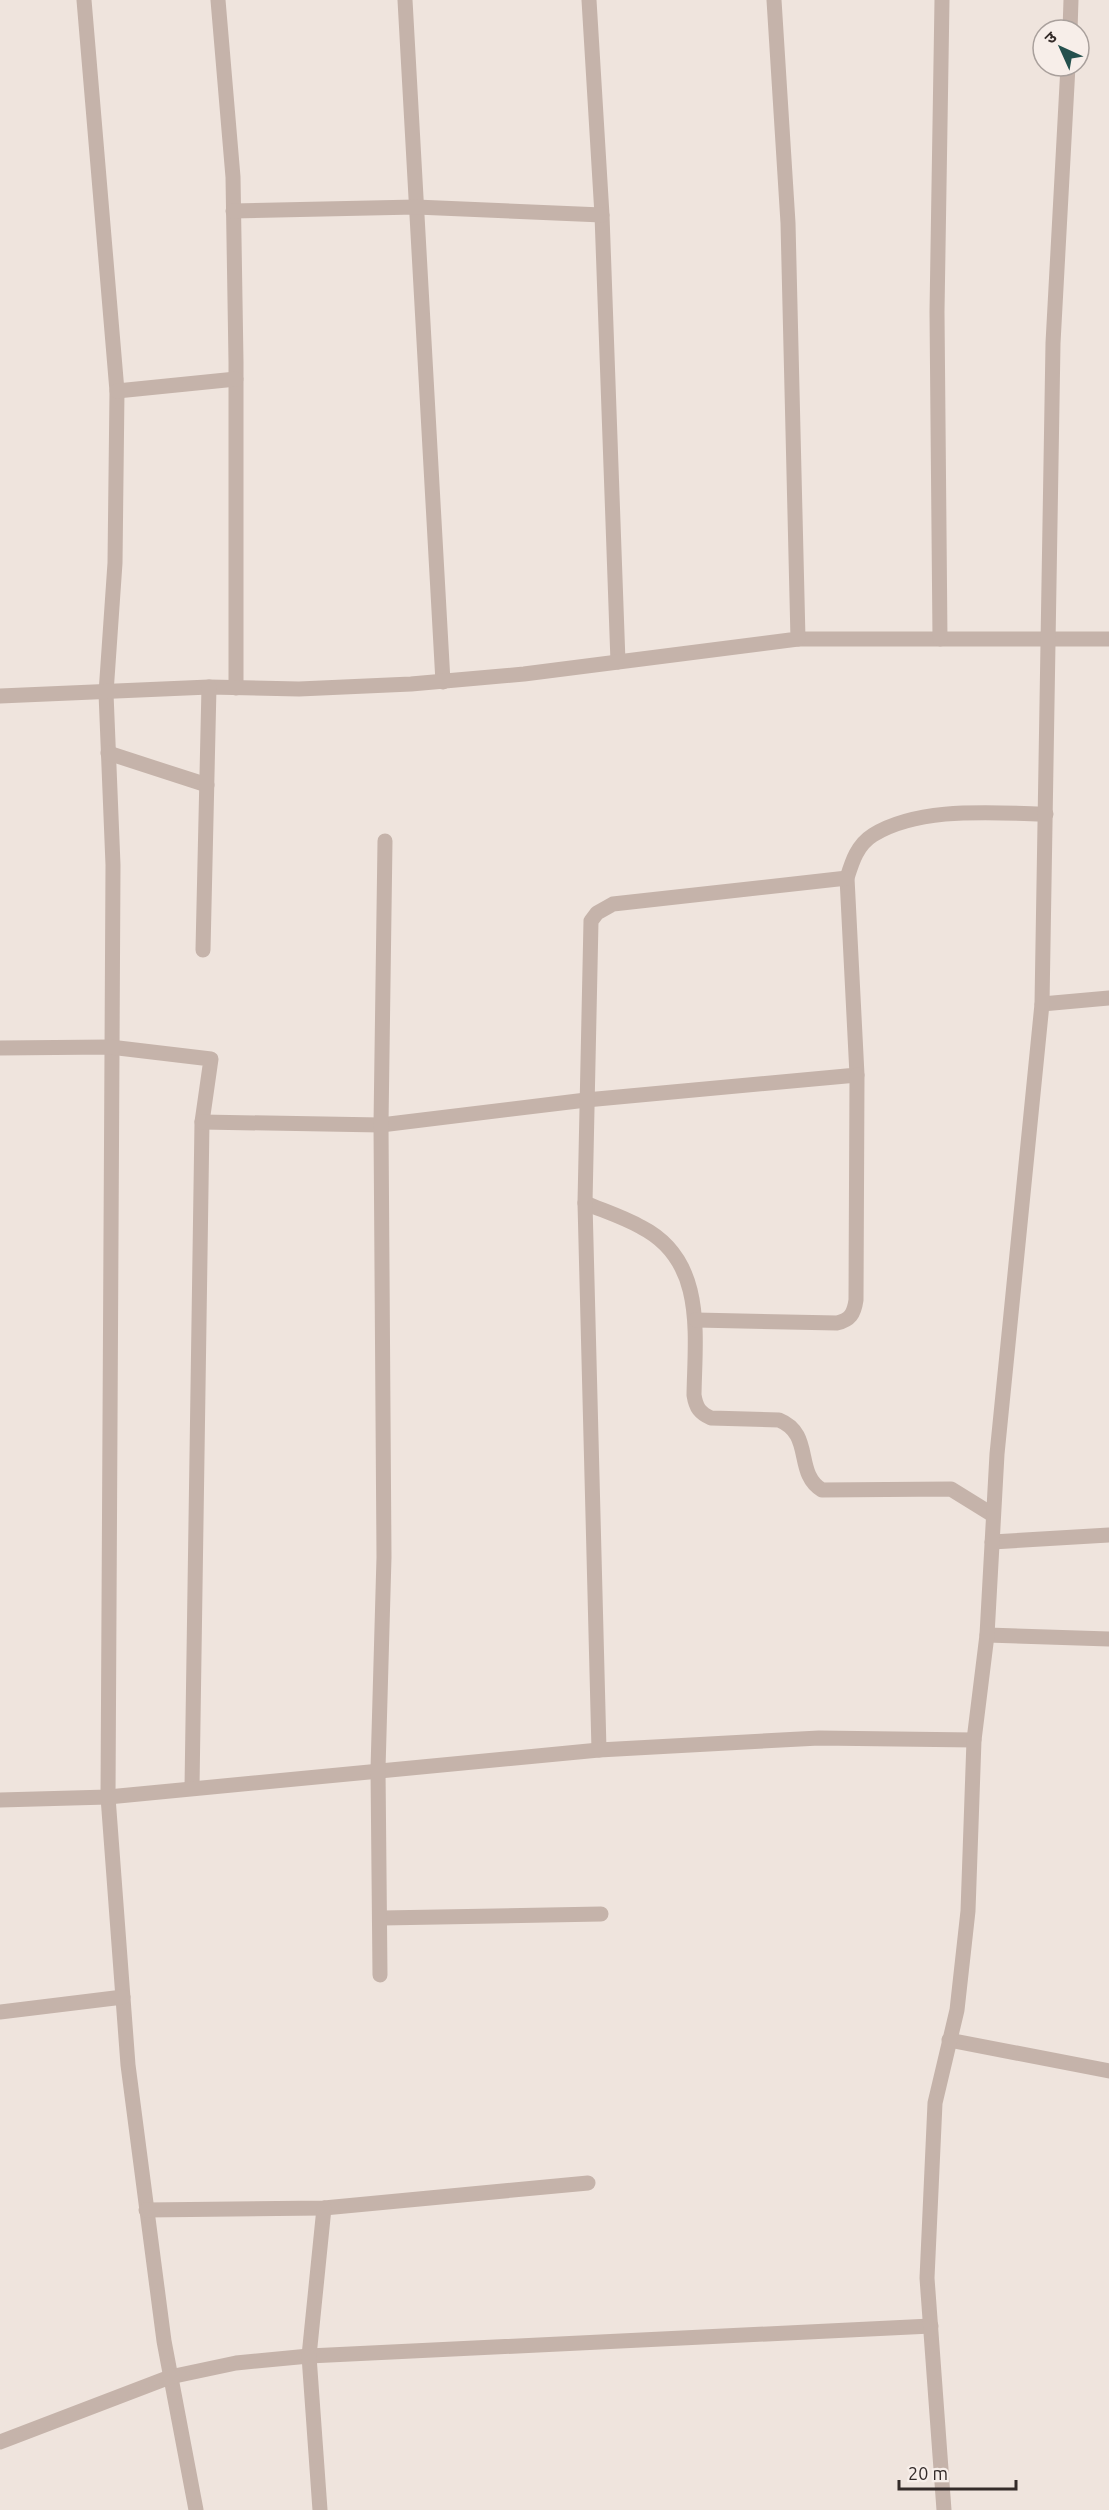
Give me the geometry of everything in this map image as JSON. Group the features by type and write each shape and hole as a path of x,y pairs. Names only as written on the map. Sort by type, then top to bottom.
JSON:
{"street":[{"path":"84,0 117,391 115,563 106,693 113,865 110,1047 108,1797 128,2065 170,2377 196,2510"},
{"path":"218,0 233,211 236,379 236,688"},
{"path":"405,0 443,682"},
{"path":"589,0 602,215 618,662"},
{"path":"774,0 788,223 798,639"},
{"path":"940,639 937,312 942,0"},
{"path":"1070,18 1071,0"},
{"path":"944,2510 927,2278 934,2103 957,2010 968,1911 974,1740 987,1635 996,1454 1042,1004 1053,343 1067,78"},
{"path":"233,211 416,207 602,215"},
{"path":"117,391 236,379"},
{"path":"0,696 209,687 299,689 443,682 798,639 1109,639"},
{"path":"203,950 209,687"},
{"path":"108,753 207,785"},
{"path":"696,1320 837,1323 846,1321 851,1316 856,1300 857,1075 848,878 854,855 872,836 926,817 955,812 1046,814"},
{"path":"380,1975 382,1918 378,1769 384,1557 381,1125 385,841"},
{"path":"599,1750 585,1203 591,921 597,913 613,904 848,878"},
{"path":"1042,1004 1109,998"},
{"path":"0,1048 110,1047 211,1059 202,1122 192,1788"},
{"path":"202,1122 381,1125 586,1100 857,1075"},
{"path":"585,1203 642,1227 670,1248 690,1284 696,1320 695,1405 703,1414 711,1418 779,1420 787,1423 799,1437 811,1481 822,1490 951,1490 993,1515"},
{"path":"992,1542 1109,1535"},
{"path":"987,1635 1109,1639"},
{"path":"0,1800 108,1797 378,1769 599,1750 819,1738 974,1740"},
{"path":"382,1918 601,1914"},
{"path":"0,2012 123,1997"},
{"path":"950,2040 1109,2071"},
{"path":"146,2210 324,2208 588,2183"},
{"path":"320,2510 309,2356 324,2208"},
{"path":"0,2442 170,2377 236,2364 309,2356 931,2326"}]}
